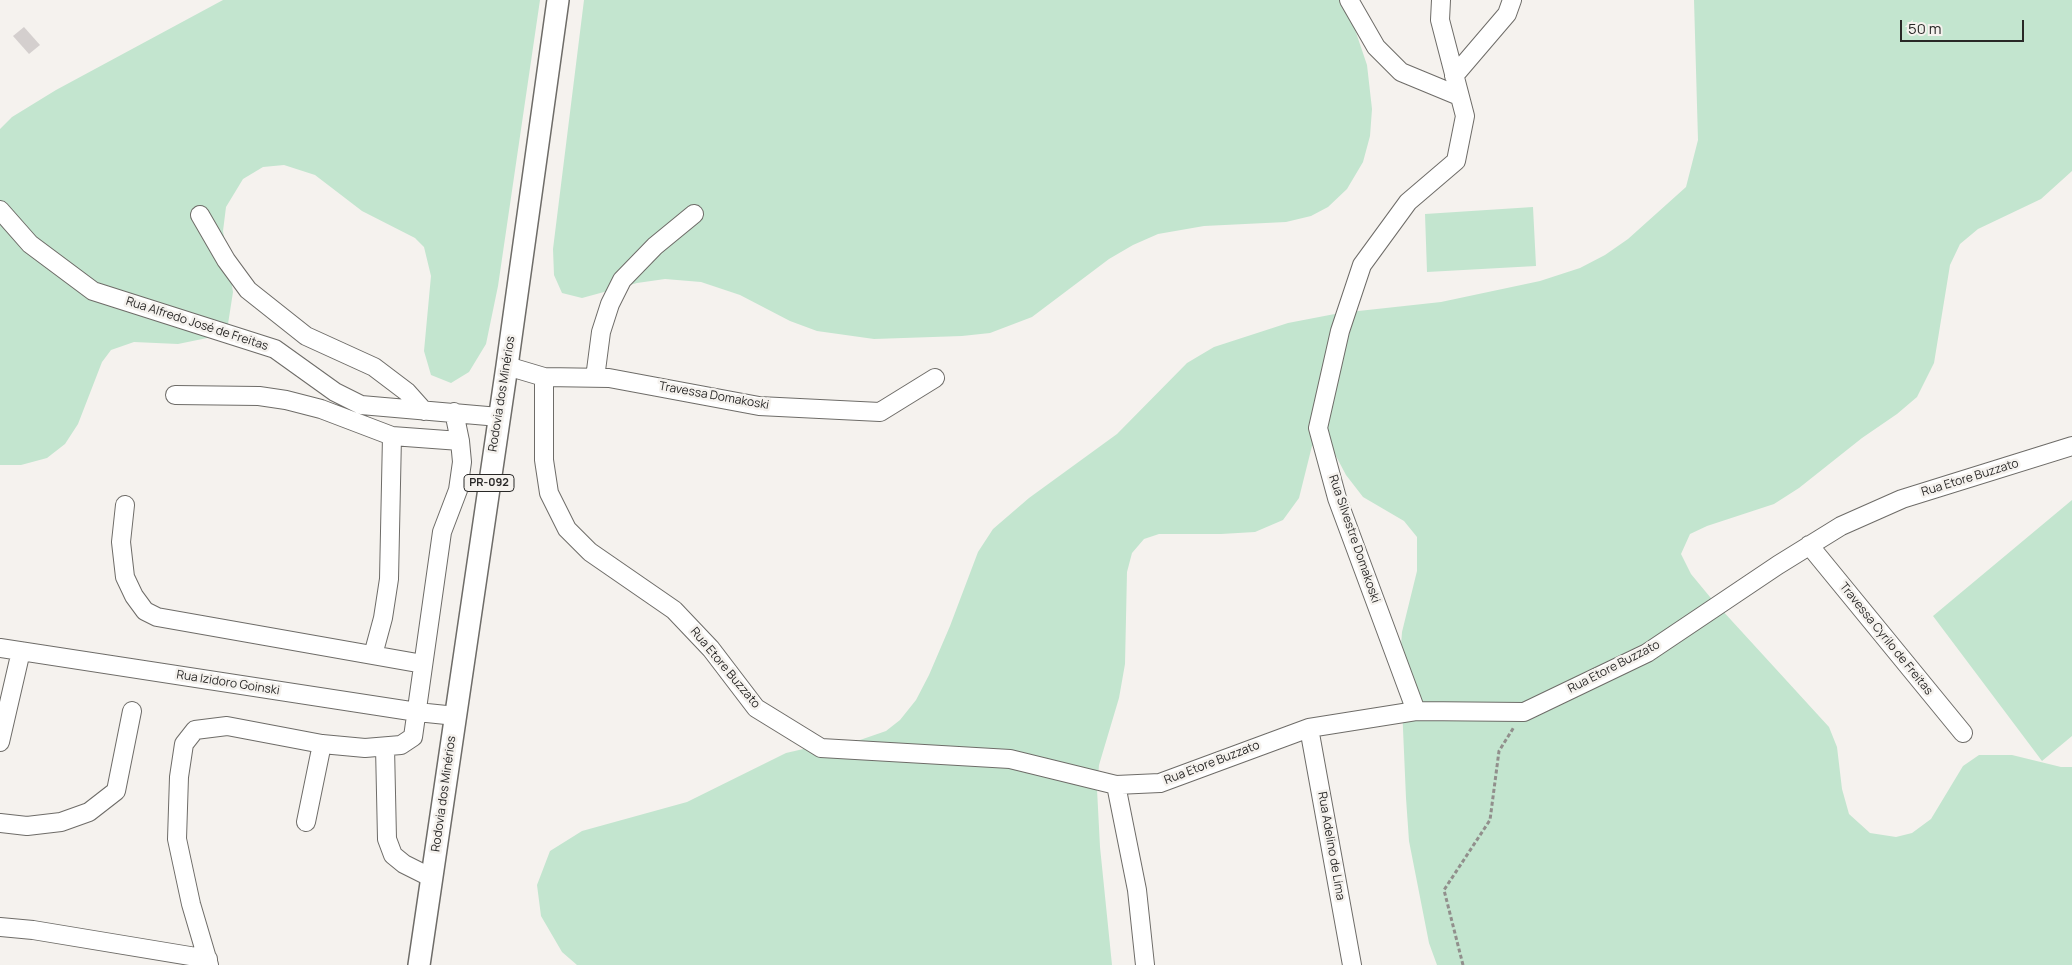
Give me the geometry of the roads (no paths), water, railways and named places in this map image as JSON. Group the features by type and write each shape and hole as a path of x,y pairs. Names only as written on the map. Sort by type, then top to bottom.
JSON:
{"main road":[{"name":"Rodovia dos Minérios","path":"419,965 507,366 558,0"}],"street":[{"path":"1349,0 1376,47 1401,72 1459,96"},
{"name":"Rua Silvestre Domakoski","path":"1416,711 1337,498 1318,428 1340,331 1362,265 1408,202 1456,161 1465,116 1440,20 1441,0"},
{"path":"1454,76 1507,14 1512,0"},
{"name":"Rua Alfredo José de Freitas","path":"0,210 30,244 93,291 275,349 335,392 361,405 499,417"},
{"path":"200,214 226,260 248,290 306,336 374,367 407,392 424,411"},
{"path":"595,378 601,332 610,304 622,280 655,246 694,214"},
{"path":"507,366 544,377"},
{"name":"Rua Etore Buzzato","path":"544,377 544,460 549,493 567,528 590,552 674,610 711,649 756,708 821,748 1010,759 1116,784 1160,783 1309,728 1416,711 1524,712 1648,653 1808,545 1841,526 1902,499 2072,446"},
{"name":"Travessa Domakoski","path":"544,377 609,378 759,406 880,412 935,378"},
{"path":"175,395 259,396 286,400 321,409 392,436 460,441"},
{"path":"0,927 33,930 208,962 191,904 177,839 179,777 184,744 195,730 227,726 322,744 365,748 401,745 413,737 442,532 458,490 462,462 454,412"},
{"path":"373,655 383,618 389,579 392,436"},
{"path":"125,505 121,542 126,577 134,596 145,611 158,617 423,664"},
{"name":"Travessa Cyrilo de Freitas","path":"1808,545 1963,733"},
{"name":"Rua Izidoro Goinski","path":"0,648 417,712 456,716"},
{"path":"0,742 21,651"},
{"path":"0,823 26,826 61,822 89,812 116,791 132,711"},
{"name":"Rua Adelino de Lima","path":"1309,728 1352,965"},
{"path":"306,822 322,744"},
{"path":"384,747 387,839 393,855 404,864 432,878"},
{"path":"1116,784 1137,890 1145,965"}]}
